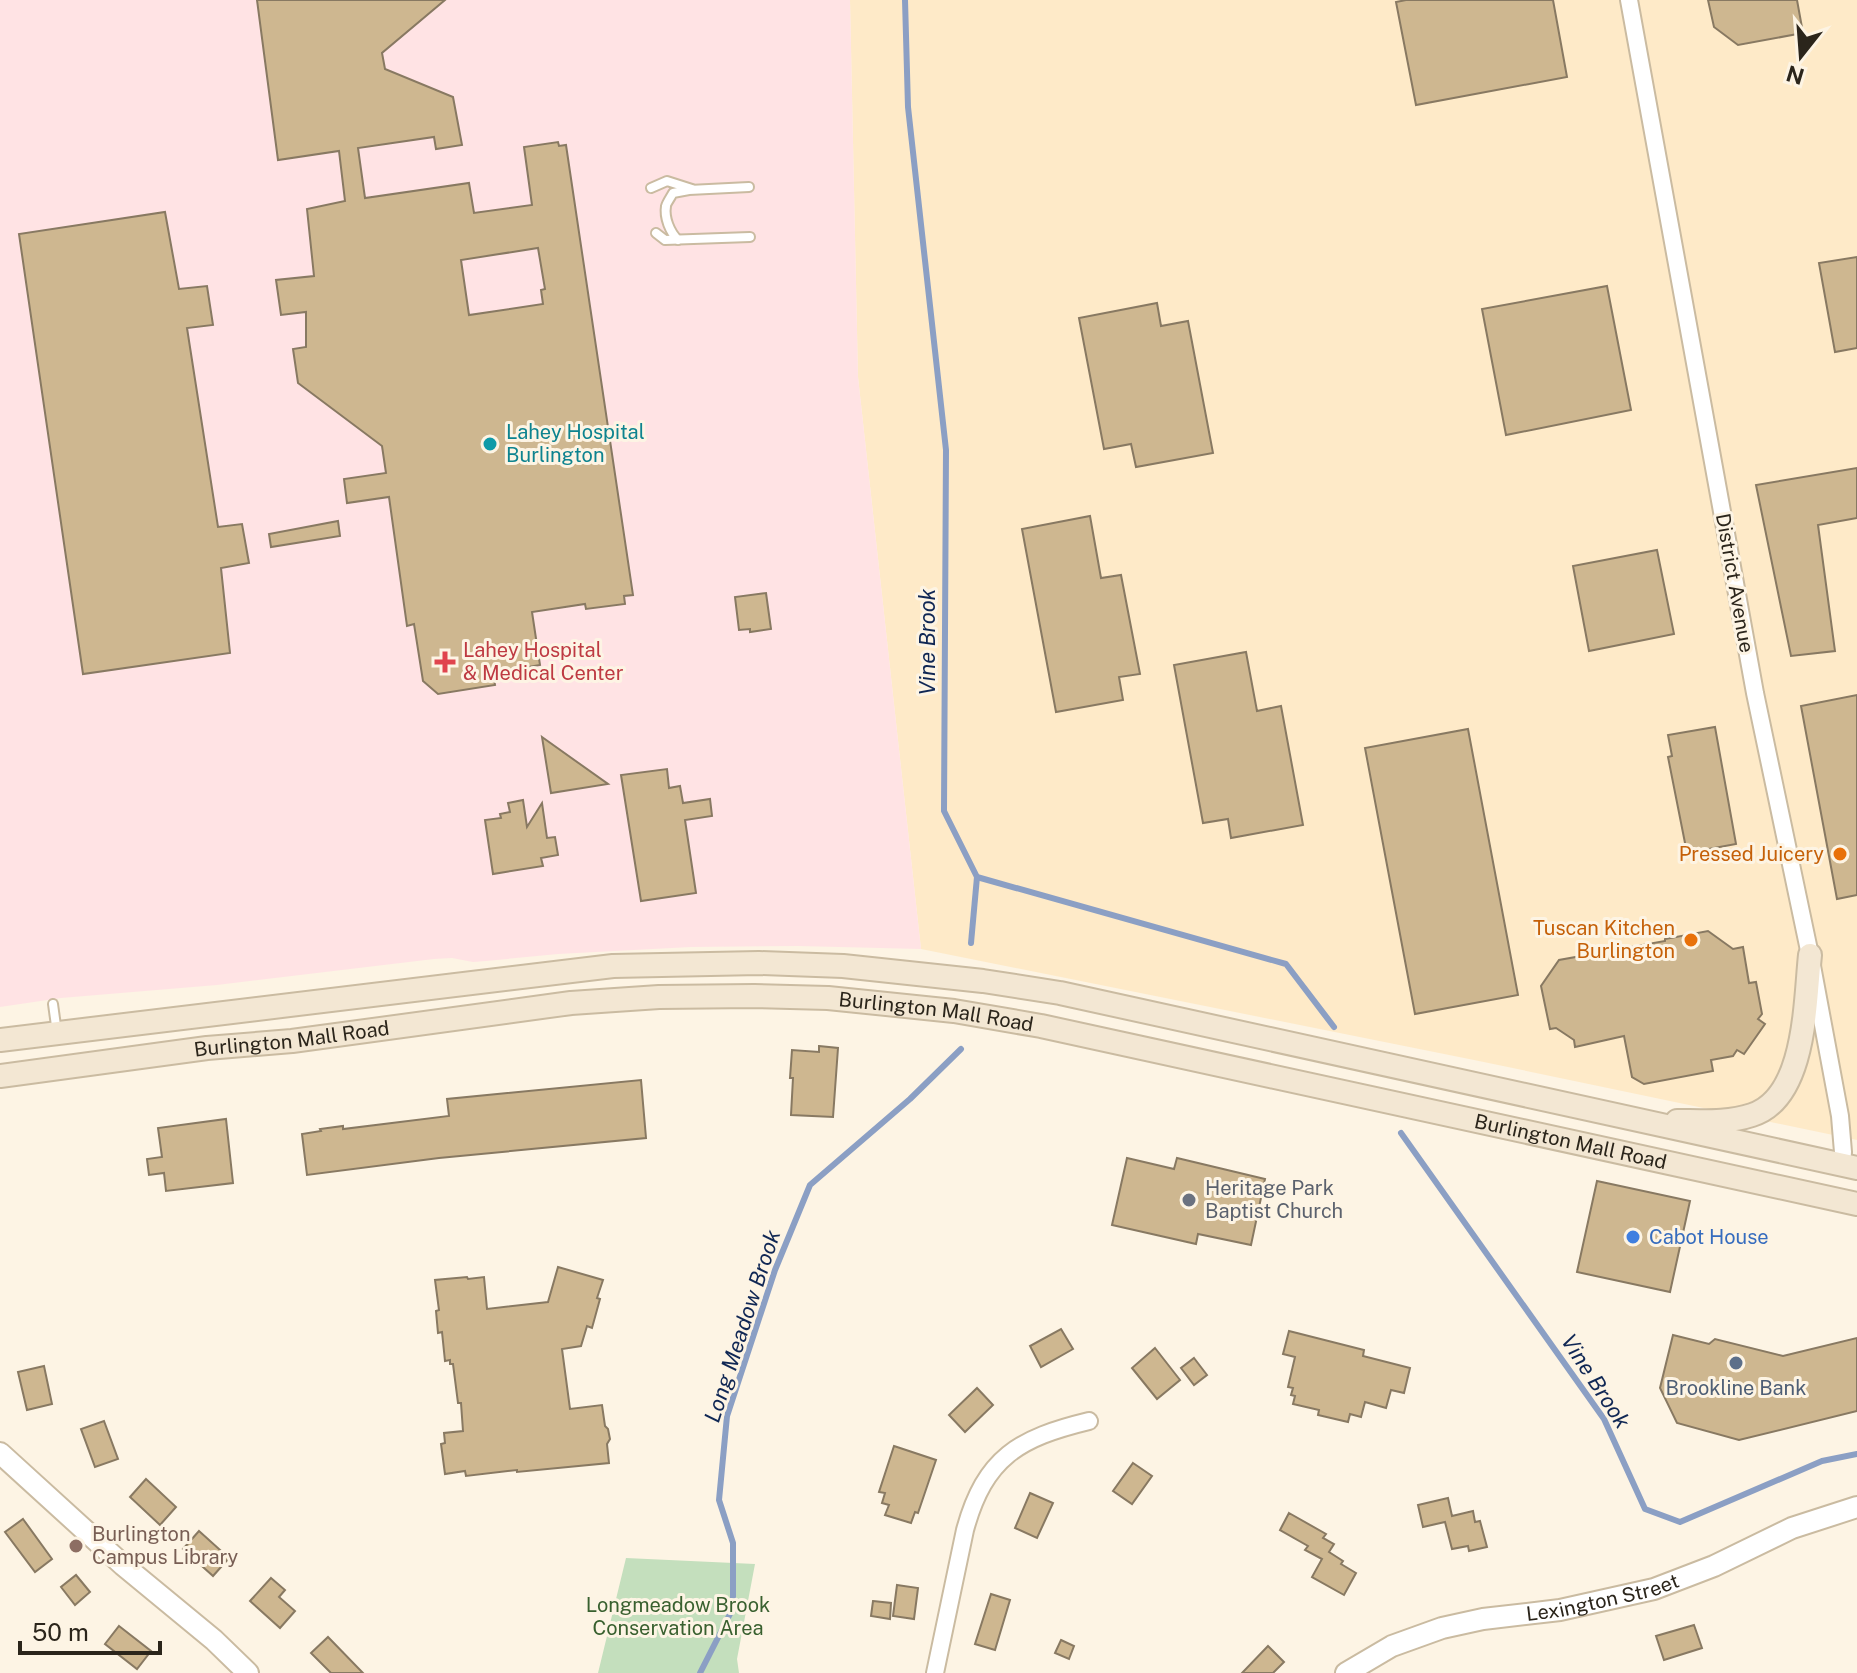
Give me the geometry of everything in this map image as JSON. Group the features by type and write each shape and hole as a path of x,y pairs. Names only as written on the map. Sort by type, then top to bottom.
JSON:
{"main road":[{"path":"1637,1121 1732,1120 1763,1111 1775,1101 1792,1074 1800,1047 1810,955"},
{"name":"Burlington Mall Road","path":"0,1040 613,966 759,963 843,966 983,981 1060,993 1849,1166"},
{"name":"Burlington Mall Road","path":"0,1076 586,1001 707,996 828,998 954,1011 1041,1026 1857,1204"},
{"path":"1833,1198 1849,1166"}],"street":[{"name":"District Avenue","path":"1629,0 1755,693 1810,955 1849,1166"},
{"path":"935,1673 965,1530 979,1488 1004,1457 1031,1439 1089,1421"},
{"path":"0,1453 248,1673"},
{"name":"Lexington Street","path":"1346,1673 1392,1646 1442,1628 1483,1619 1571,1608 1664,1585 1714,1566 1792,1528 1857,1507"}],"lane":[{"path":"651,188 667,181 696,190"},
{"path":"678,240 670,232 666,205 673,193 749,187"},
{"path":"656,233 665,240 750,237"},
{"path":"53,1004 57,1033"}],"shaded area":[{"name":"Lahey Hospital & Medical Center","path":"0,0 850,0 858,377 921,949 691,947 473,962 434,959 0,1007"},
{"path":"850,0 1857,0 1857,1140 921,949 858,377"}],"green space":[{"name":"Longmeadow Brook Conservation Area","path":"626,1558 755,1564 737,1659 739,1673 598,1673"}],"building":[{"name":"Lahey Hospital Burlington","path":"257,0 445,0 382,53 385,69 453,97 462,145 436,149 434,137 358,148 365,198 469,183 474,213 532,205 524,147 558,142 559,146 566,145 633,595 624,596 625,604 586,609 585,604 532,612 540,665 493,673 495,685 438,694 423,681 414,624 407,626 389,497 347,503 344,479 386,473 382,446 298,383 293,349 306,347 306,312 281,315 276,280 314,276 307,209 345,201 339,151 278,160","holes":["538,248 545,289 541,290 543,304 469,315 461,260"]},
{"path":"1553,0 1567,77 1416,105 1396,2"},
{"path":"1708,0 1797,0 1803,33 1738,45 1714,27"},
{"path":"165,212 179,289 207,286 213,325 187,328 218,527 242,524 249,563 221,568 230,653 83,674 19,234"},
{"path":"1857,257 1857,348 1835,352 1819,263"},
{"path":"1607,286 1631,410 1506,435 1482,309"},
{"path":"1157,303 1161,326 1188,321 1213,453 1136,467 1131,444 1104,449 1079,318"},
{"path":"1857,468 1857,518 1818,525 1835,651 1791,656 1756,485"},
{"path":"1090,516 1101,578 1121,575 1140,674 1119,677 1123,700 1056,712 1022,529"},
{"path":"338,521 340,536 271,547 269,534"},
{"path":"1657,550 1674,634 1589,651 1573,566"},
{"path":"766,593 771,629 739,630 735,597"},
{"path":"1246,652 1257,711 1281,706 1303,825 1231,838 1228,819 1203,823 1174,665"},
{"path":"1857,695 1857,895 1837,899 1801,706"},
{"path":"1715,727 1736,844 1687,853 1668,757 1672,756 1668,735"},
{"path":"1468,729 1518,995 1415,1014 1365,748"},
{"path":"542,737 608,784 551,793"},
{"path":"667,769 669,788 680,786 683,803 710,799 712,816 685,820 696,893 641,901 621,775"},
{"path":"523,800 527,827 542,803 547,838 555,837 558,855 541,858 543,866 493,874 485,820 501,818 500,814 510,812 508,803"},
{"path":"1708,931 1733,949 1743,947 1749,983 1756,982 1762,1014 1758,1019 1765,1024 1744,1054 1737,1050 1733,1056 1711,1060 1713,1071 1644,1084 1632,1077 1624,1036 1575,1047 1574,1040 1556,1028 1550,1029 1541,986 1559,960"},
{"path":"819,1046 838,1048 833,1117 791,1115 792,1050 819,1052"},
{"path":"641,1080 646,1138 439,1158 307,1175 302,1134 343,1126 343,1129 449,1116 447,1099"},
{"path":"226,1119 233,1183 166,1191 164,1173 149,1175 147,1159 162,1157 158,1128"},
{"path":"1127,1158 1174,1169 1177,1158 1265,1179 1251,1245 1198,1234 1196,1244 1112,1225"},
{"name":"Cabot House","path":"1597,1181 1690,1201 1670,1292 1577,1272"},
{"path":"558,1267 603,1280 592,1328 587,1326 581,1346 562,1349 570,1409 602,1405 610,1439 607,1444 609,1463 466,1476 465,1471 445,1474 441,1444 445,1443 444,1433 463,1431 453,1364 450,1360 445,1361 442,1332 438,1333 435,1280 484,1277 487,1309 548,1302"},
{"path":"1061,1329 1073,1349 1041,1367 1030,1346"},
{"path":"1289,1331 1364,1350 1363,1356 1410,1368 1404,1393 1391,1390 1386,1408 1365,1402 1361,1417 1350,1414 1348,1422 1318,1415 1319,1410 1293,1404 1293,1388 1288,1387 1295,1357 1283,1354"},
{"path":"1673,1335 1709,1344 1715,1339 1783,1356 1857,1338 1857,1411 1739,1440 1677,1423 1660,1388"},
{"path":"1155,1348 1180,1380 1157,1399 1132,1368"},
{"path":"1194,1358 1207,1375 1194,1385 1181,1368"},
{"path":"44,1366 52,1404 27,1410 18,1372"},
{"path":"977,1388 993,1405 965,1432 949,1415"},
{"path":"104,1421 118,1459 95,1467 81,1429"},
{"path":"894,1446 936,1460 918,1513 915,1512 911,1523 885,1515 889,1505 882,1503 885,1493 879,1492"},
{"path":"1133,1463 1152,1476 1132,1504 1113,1491"},
{"path":"146,1479 176,1507 160,1525 130,1497"},
{"path":"1030,1493 1053,1503 1037,1538 1015,1528"},
{"path":"1448,1498 1452,1516 1473,1511 1475,1522 1480,1521 1487,1547 1469,1551 1468,1546 1452,1549 1445,1522 1423,1527 1418,1505"},
{"path":"1289,1513 1326,1534 1323,1538 1334,1544 1329,1552 1356,1573 1344,1595 1312,1577 1322,1559 1305,1550 1308,1546 1280,1530"},
{"path":"23,1519 52,1559 35,1572 5,1532"},
{"path":"199,1531 229,1558 213,1576 183,1549"},
{"path":"76,1575 90,1592 75,1605 61,1587"},
{"path":"271,1578 285,1590 279,1597 295,1611 280,1628 250,1601"},
{"path":"897,1585 918,1588 914,1619 893,1616"},
{"path":"991,1594 1010,1600 995,1650 975,1644"},
{"path":"873,1601 891,1603 890,1619 871,1616"},
{"path":"1694,1625 1702,1648 1664,1660 1656,1636"},
{"path":"119,1626 151,1651 137,1669 105,1644"},
{"path":"328,1637 363,1673 331,1673 311,1653"},
{"path":"1061,1640 1074,1646 1069,1659 1055,1653"},
{"path":"1268,1646 1284,1662 1273,1673 1242,1673"}],"waterway":[{"name":"Vine Brook","path":"905,0 908,107 946,450 944,811 977,877 1286,964 1334,1027"},
{"name":"Long Meadow Brook","path":"971,943 977,877"},
{"name":"Long Meadow Brook","path":"700,1673 733,1608 733,1543 719,1500 727,1416 775,1270 810,1185 910,1099 961,1049"},
{"name":"Vine Brook","path":"1401,1133 1604,1419 1645,1509 1680,1522 1822,1461 1857,1454"}],"place":[{"name":"Lahey Hospital Burlington","path":"490,444"},
{"name":"Lahey Hospital & Medical Center","path":"445,662"},
{"name":"Pressed Juicery","path":"1840,854"},
{"name":"Tuscan Kitchen Burlington","path":"1691,940"},
{"name":"Heritage Park Baptist Church","path":"1189,1200"},
{"name":"Cabot House","path":"1633,1237"},
{"name":"Brookline Bank","path":"1736,1363"},
{"name":"Burlington Campus Library","path":"76,1546"}]}
